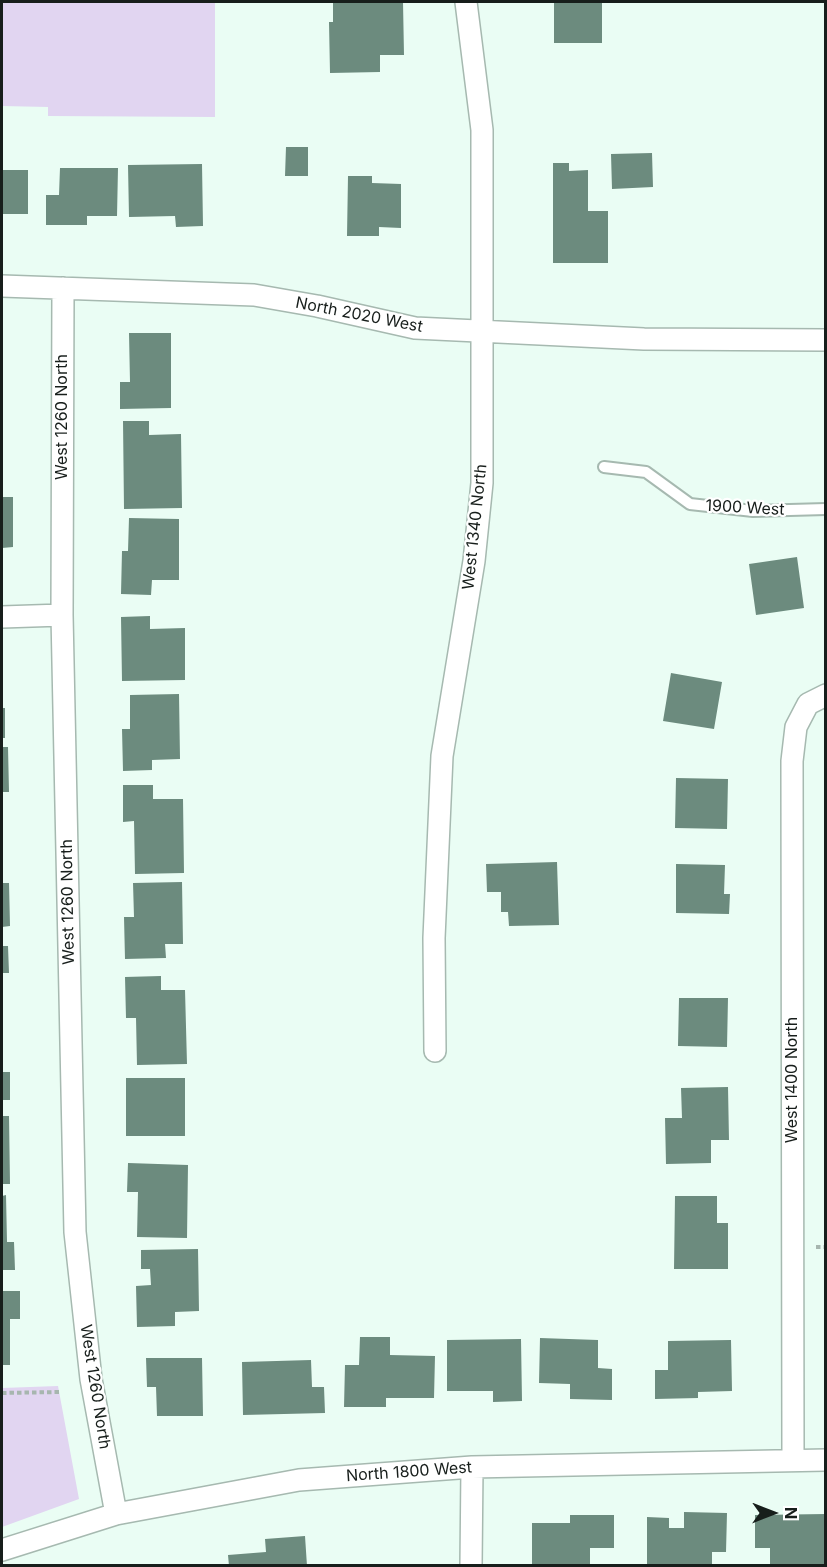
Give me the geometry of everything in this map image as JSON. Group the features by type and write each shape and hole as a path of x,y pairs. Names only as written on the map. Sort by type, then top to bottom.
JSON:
{"street":[{"name":"West 1340 North","path":"435,1051 434,938 441,767 474,561 482,483 482,130 466,2"},
{"name":"North 2020 West","path":"2,286 254,295 317,306 415,328 644,339 825,340"},
{"name":"West 1260 North","path":"63,288 62,615 75,1232 91,1379 116,1514"},
{"path":"2,617 62,615"},
{"name":"West 1400 North","path":"793,1460 792,761 796,727 817,699"},
{"name":"North 1800 West","path":"2,1550 116,1514 298,1480 472,1467 825,1460"},
{"path":"471,1566 472,1467"}],"lane":[{"name":"1900 West","path":"604,467 646,472 690,504 753,511 825,509"}],"path":[{"path":"815,1246 825,1246"},
{"path":"2,1393 59,1392"}],"shaded area":[{"path":"2,2 215,2 215,117 48,116 48,107 2,106"},
{"path":"58,1386 79,1499 2,1527 2,1388"}],"building":[{"path":"333,2 403,2 404,55 380,55 380,72 330,73 329,22 333,22"},
{"path":"554,2 602,2 602,43 554,43"},
{"path":"286,147 308,147 308,176 285,176"},
{"path":"652,153 653,187 612,189 611,154"},
{"path":"553,163 569,163 569,171 588,170 588,211 608,211 608,263 553,263"},
{"path":"202,164 203,226 176,227 175,216 129,217 128,165"},
{"path":"60,168 118,168 117,216 87,216 87,225 46,225 46,195 59,195"},
{"path":"2,170 28,170 28,214 2,214"},
{"path":"348,176 372,176 372,183 401,184 401,228 379,227 379,236 347,236"},
{"path":"129,333 171,333 171,408 120,409 120,382 130,382"},
{"path":"123,421 149,421 149,435 181,434 182,508 124,509"},
{"path":"2,497 13,497 13,547 2,548"},
{"path":"129,518 179,519 179,580 152,580 151,595 121,594 122,551 128,551"},
{"path":"797,557 804,608 756,615 749,564"},
{"path":"150,616 150,629 185,628 185,680 122,681 121,617"},
{"path":"671,673 722,682 714,729 663,721"},
{"path":"179,694 180,759 152,760 152,770 123,771 122,729 130,729 130,695"},
{"path":"2,708 5,708 5,738 2,738"},
{"path":"2,747 8,747 9,792 2,792"},
{"path":"676,778 728,779 727,829 675,828"},
{"path":"123,785 153,785 153,799 183,799 184,873 135,874 134,821 123,822"},
{"path":"557,862 559,925 509,926 508,912 501,912 501,892 487,892 486,864"},
{"path":"676,864 725,865 724,894 730,894 729,914 676,913"},
{"path":"182,882 183,944 165,944 166,958 125,959 124,917 134,917 133,883"},
{"path":"2,883 9,883 10,926 2,927"},
{"path":"2,946 8,946 9,973 2,973"},
{"path":"161,976 161,990 185,990 187,1064 137,1065 136,1018 126,1018 125,977"},
{"path":"679,998 728,998 727,1047 678,1046"},
{"path":"2,1072 10,1072 10,1100 2,1100"},
{"path":"126,1078 185,1078 185,1136 126,1136"},
{"path":"728,1087 729,1140 711,1140 711,1163 666,1164 665,1118 682,1118 681,1088"},
{"path":"2,1116 9,1116 10,1184 2,1184"},
{"path":"128,1163 188,1165 187,1238 137,1237 138,1192 127,1192"},
{"path":"6,1195 7,1242 14,1242 15,1270 2,1270 2,1196"},
{"path":"675,1196 717,1196 717,1223 728,1223 728,1269 674,1269"},
{"path":"198,1249 199,1311 175,1312 175,1326 137,1327 136,1286 151,1285 150,1269 141,1269 141,1250"},
{"path":"2,1291 20,1291 20,1319 10,1319 10,1365 2,1365"},
{"path":"360,1337 390,1337 390,1355 435,1356 434,1398 386,1398 386,1407 344,1407 345,1365 359,1365"},
{"path":"540,1338 598,1340 598,1368 612,1369 612,1400 570,1399 570,1384 539,1383"},
{"path":"521,1339 522,1401 493,1402 493,1391 447,1391 447,1340"},
{"path":"731,1340 732,1391 698,1392 698,1398 655,1399 655,1370 668,1370 668,1341"},
{"path":"146,1358 202,1358 203,1416 157,1416 156,1387 147,1387"},
{"path":"311,1360 312,1387 324,1387 325,1413 243,1415 242,1362"},
{"path":"684,1512 727,1513 726,1552 712,1552 712,1566 647,1566 647,1517 669,1518 669,1528 684,1528"},
{"path":"826,1514 826,1566 770,1566 770,1548 755,1548 755,1515"},
{"path":"570,1515 614,1515 614,1548 590,1548 590,1566 532,1566 532,1523 570,1523"},
{"path":"305,1536 307,1566 229,1566 228,1555 266,1552 265,1539"}]}
